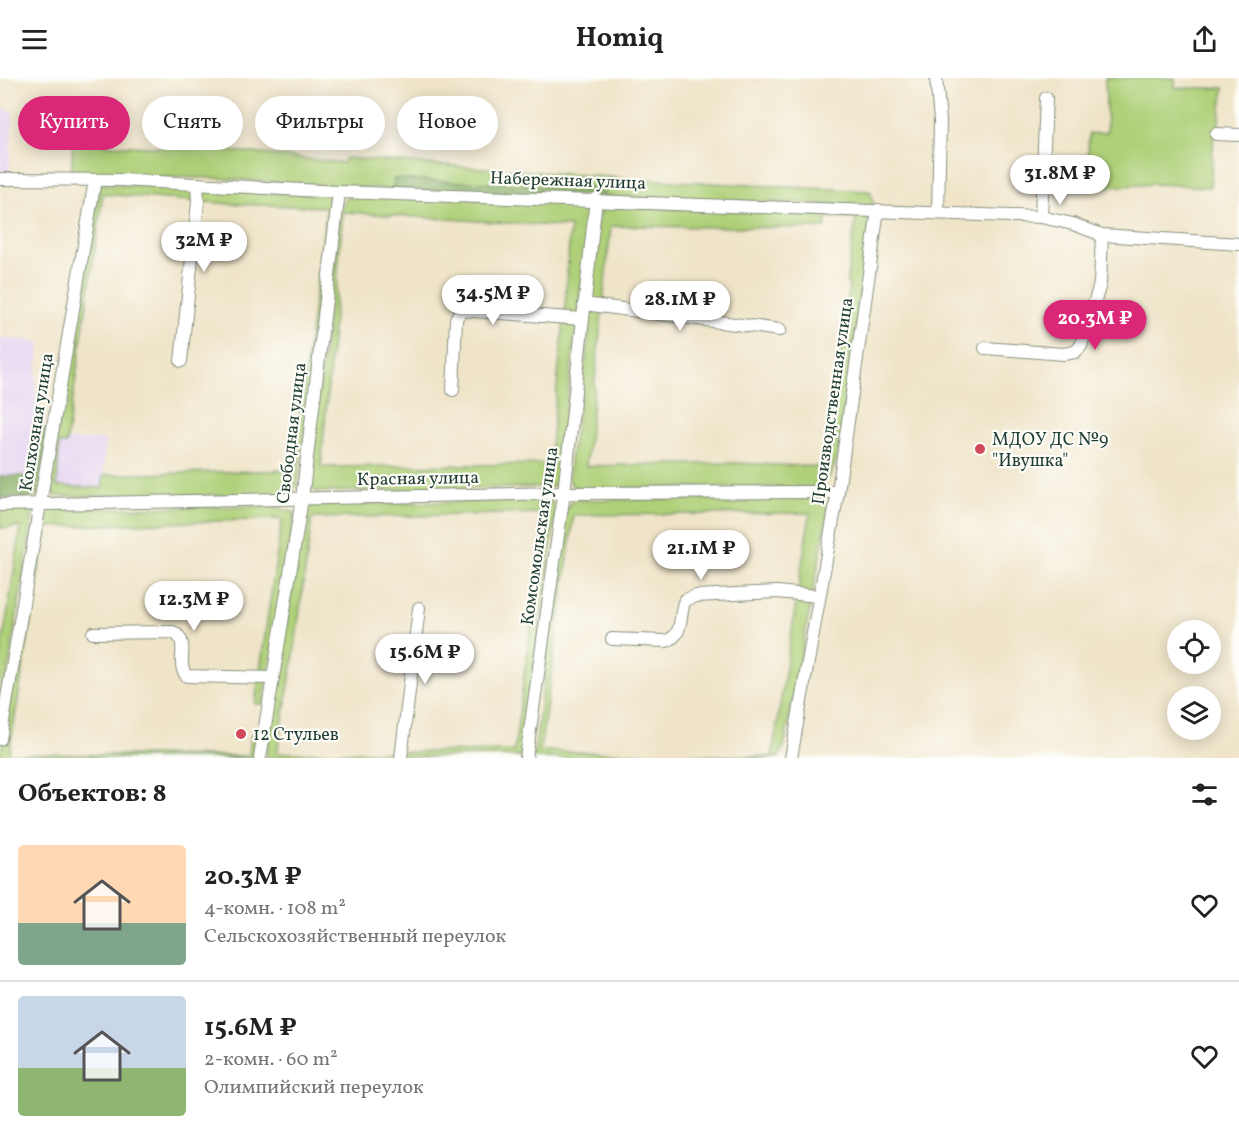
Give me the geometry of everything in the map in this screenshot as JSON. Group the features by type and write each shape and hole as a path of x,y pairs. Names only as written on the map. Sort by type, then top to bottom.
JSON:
{"street":[{"path":"936,78 940,120 938,213"},
{"path":"1041,217 1046,98"},
{"path":"1216,134 1239,135"},
{"name":"Набережная улица","path":"0,179 95,180 339,192 596,199 1041,217 1073,224 1102,235 1239,244"},
{"name":"Колхозная улица","path":"0,739 42,503 43,479 95,180"},
{"path":"181,361 198,202 196,184"},
{"name":"Свободная улица","path":"260,758 302,499 339,192"},
{"name":"Комсомольская улица","path":"526,758 564,493 596,199"},
{"name":"Производственная улица","path":"791,758 838,492 878,210"},
{"path":"985,348 1063,354 1075,352 1081,346 1100,284 1102,235"},
{"path":"584,304 780,330"},
{"path":"453,390 456,319 461,310 583,319"},
{"name":"Красная улица","path":"0,505 564,493 838,492"},
{"path":"612,639 666,641 673,639 679,633 685,600 696,596 777,592 818,596"},
{"path":"401,758 419,608"},
{"path":"93,633 173,632 180,636 183,643 181,665 187,676 273,678"}],"shaded area":[{"path":"0,106 13,113 9,173 0,173"},
{"path":"0,337 40,342 36,376 35,476 0,476"},
{"path":"66,440 105,440 103,488 57,487 59,443 66,443"}],"green space":[{"path":"1105,78 1175,78 1175,88 1224,88 1218,127 1214,132 1210,187 1158,184 1086,188 1089,134 1107,132"},
{"path":"130,146 142,147 142,150 244,152 343,163 345,158 633,179 870,191 874,206 604,196 604,189 420,180 394,179 393,189 212,178 71,175 73,150 130,150"},
{"path":"394,179 604,189 604,196 393,189"},
{"path":"100,184 326,195 332,205 298,484 292,492 281,495 56,496 50,488 51,467","holes":["103,194 230,204 327,207 292,470 104,475 102,488 57,486 59,444 66,444"]},
{"path":"354,195 577,203 586,209 589,215 563,430 561,467 553,487 316,492 311,487 309,477 340,210 345,200","holes":["343,212 570,227 565,309 549,464 321,467"]},
{"path":"605,206 866,216 870,223 869,234 837,457 826,480 813,487 579,488 572,486 569,478 570,460 587,353 591,260 599,216","holes":["827,217 856,219 847,280 849,288 846,320 824,467 734,463 586,466 611,226 825,228"]},
{"path":"36,430 48,430 38,493 33,498 0,498 0,476 35,476"},
{"path":"819,498 828,504 784,747 778,758 537,758 534,756 565,513 570,503 575,500","holes":["810,513 772,757 540,751 574,515"]},
{"path":"546,500 553,503 556,511 522,756 266,758 303,510 310,505","holes":["546,513 514,751 277,753 293,662 312,518"]},
{"path":"274,506 295,513 263,704 255,704 282,519 46,527 9,754 249,756 251,735 258,735 254,758 0,758 43,509"},
{"path":"34,509 0,721 0,660 21,527 0,528 0,512"}],"place":[{"name":"МДОУ ДС №9 \"Ивушка\"","path":"980,449"},
{"name":"12 Стульев","path":"241,734"}]}
